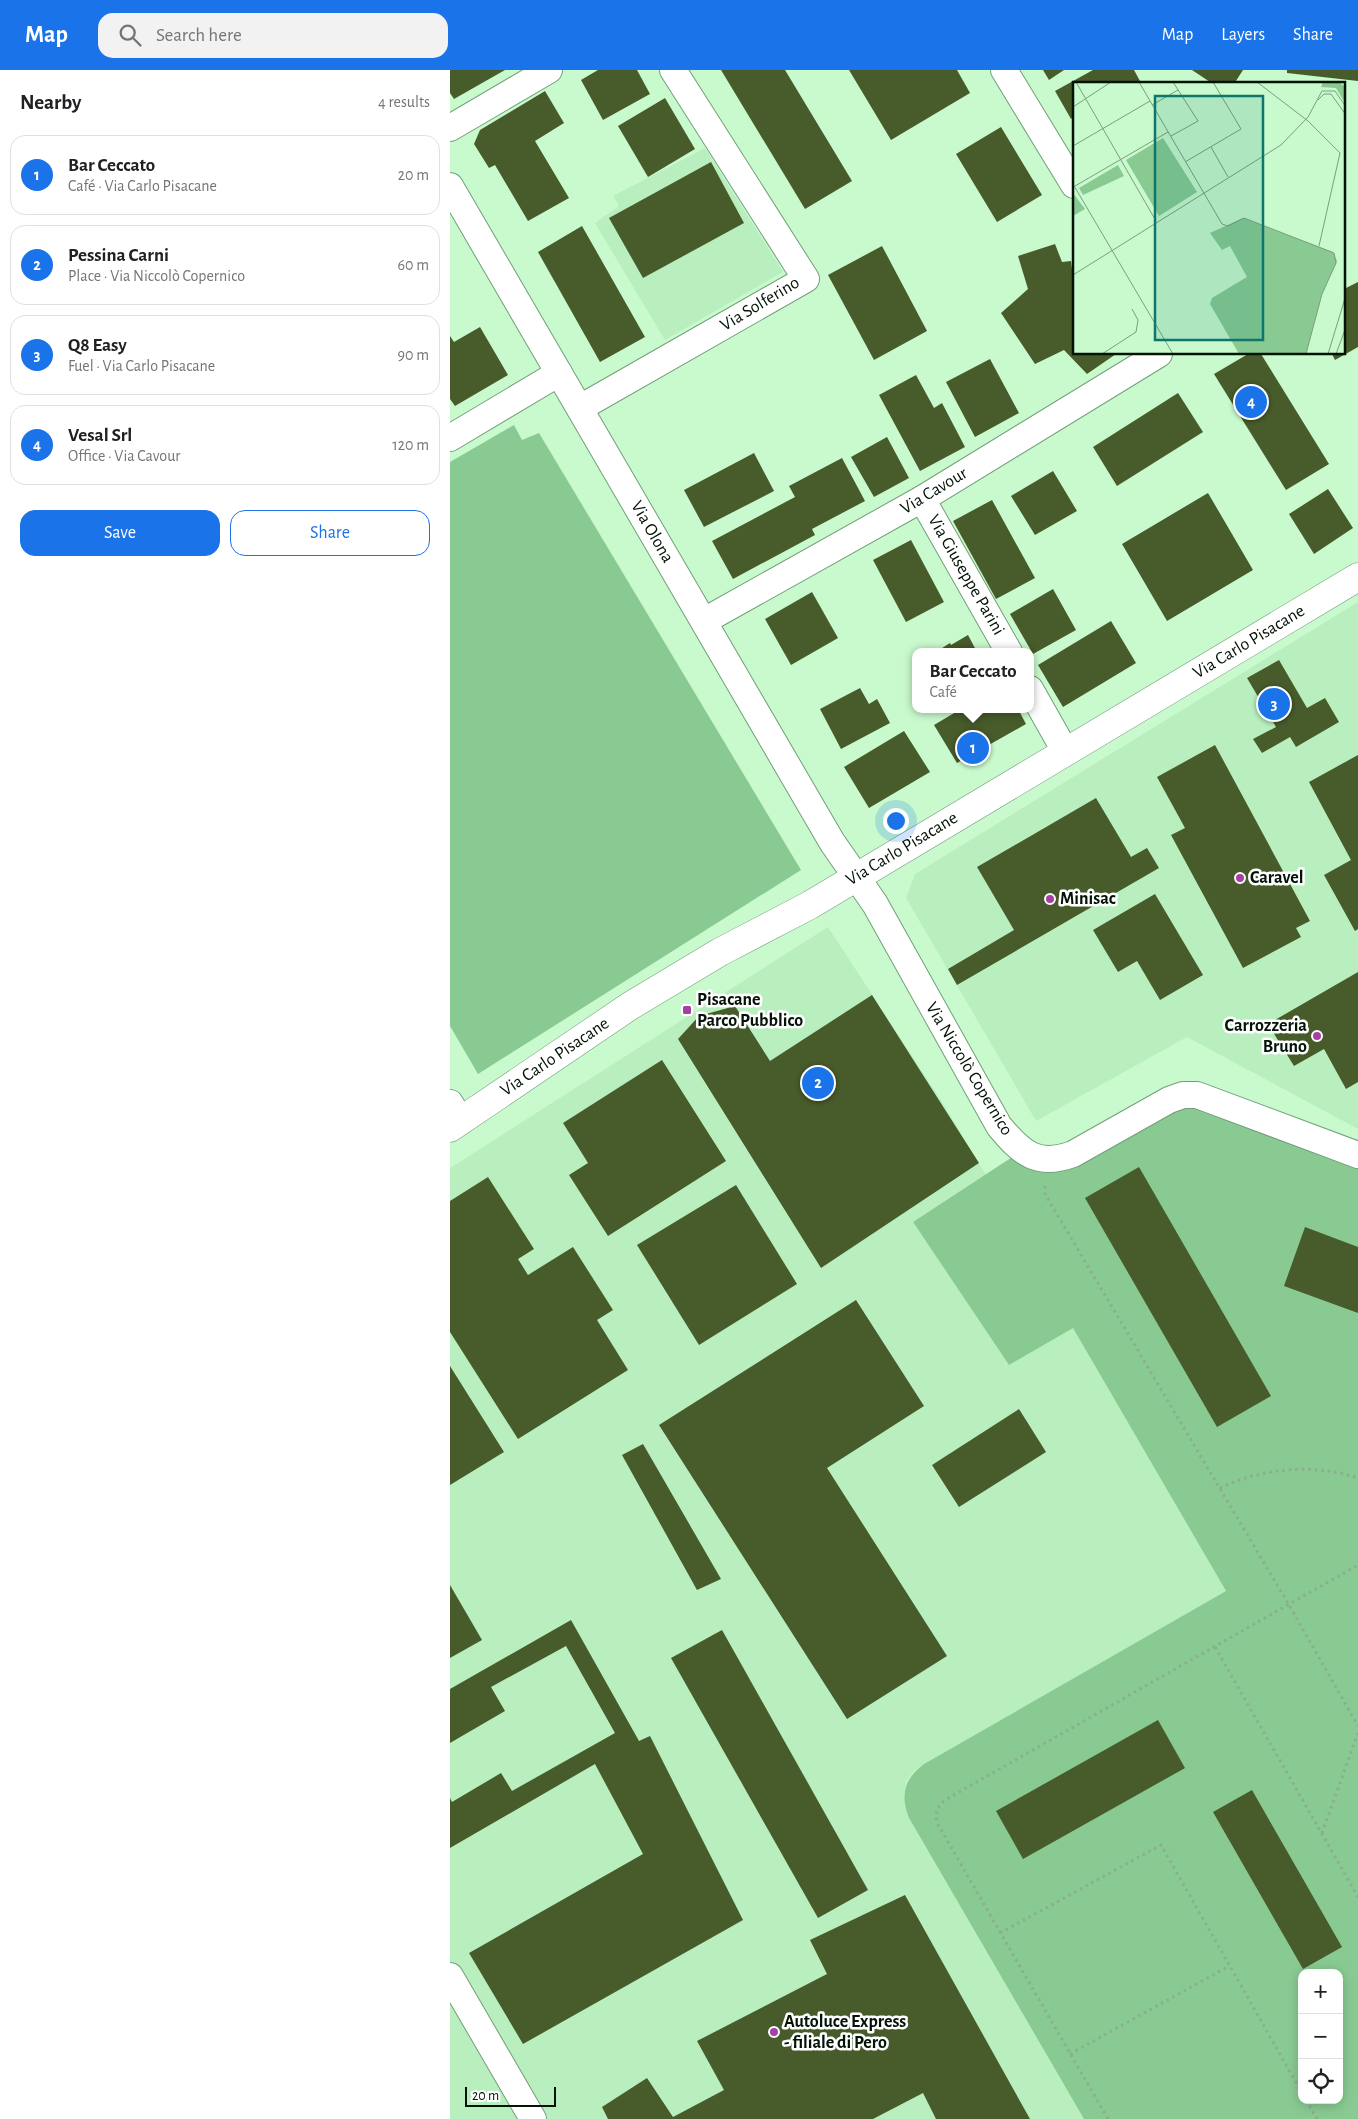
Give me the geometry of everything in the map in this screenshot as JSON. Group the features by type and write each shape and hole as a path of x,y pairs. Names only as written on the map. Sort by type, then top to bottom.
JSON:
{"street":[{"path":"450,128 549,70"},
{"name":"Via Solferino","path":"580,408 806,279 673,70"},
{"path":"1004,70 1073,183"},
{"name":"Via Olona","path":"450,186 832,842 856,877"},
{"name":"Via Cavour","path":"704,621 922,499 1157,355"},
{"path":"450,438 559,373"},
{"name":"Via Giuseppe Parini","path":"922,499 1007,648"},
{"name":"Via Carlo Pisacane","path":"454,1118 630,1006 720,952 856,877 1065,750 1358,577"},
{"path":"1034,697 1065,750"},
{"name":"Via Niccolò Copernico","path":"856,877 875,904 999,1126 1023,1150 1048,1161"},
{"path":"1048,1161 1073,1154 1169,1100 1183,1095 1197,1095 1358,1155"},
{"path":"450,1976 533,2119"}],"path":[{"path":"1048,1161 1045,1194 1289,1604 1358,1726"},
{"path":"1220,1488 1244,1476 1274,1471 1312,1469 1358,1478"},
{"path":"1108,2119 937,1823 935,1814 938,1806 945,1800 1358,1565"},
{"path":"1215,1647 1358,1897"},
{"path":"1322,1834 1358,1733"},
{"path":"1000,1933 1160,1845 1298,2086"},
{"path":"1070,2054 1230,1966"},
{"path":"1308,2104 1317,2119"}],"shaded area":[{"path":"705,148 783,272 665,340 595,223 619,206 613,196"},
{"path":"514,425 522,440 539,433 801,870 478,1074 450,1026 450,462"},
{"path":"1358,602 1358,1129 1187,1037 1036,1121 906,898 915,874"},
{"path":"828,927 944,1105 986,1175 913,1222 1009,1365 1073,1327 1226,1591 924,1764 914,1771 906,1782 904,1794 909,1818 1084,2119 450,2119 450,1168"},
{"path":"1169,1100 1358,1155 1358,2119 1084,2119 909,1818 905,1802 906,1788 912,1775 924,1764 1226,1591 1073,1328 1009,1365 913,1222 1023,1150 1035,1156"}],"building":[{"path":"450,70 505,70 454,99 450,93"},
{"path":"598,70 637,70 650,94 603,120 581,80"},
{"path":"721,70 785,70 852,181 805,209"},
{"path":"849,70 957,70 970,93 891,140"},
{"path":"1043,70 1064,70 1049,80"},
{"path":"1093,70 1134,70 1140,81 1073,82 1073,118 1071,119 1055,91"},
{"path":"1192,70 1243,70 1235,82 1210,82"},
{"path":"1287,70 1358,70 1358,81 1287,73"},
{"path":"545,91 564,123 535,141 569,198 528,221 495,165 489,168 474,144 480,130"},
{"path":"665,98 695,149 648,177 618,126"},
{"path":"1001,127 1042,195 997,222 956,154"},
{"path":"711,162 744,223 643,278 609,218"},
{"path":"582,226 645,337 600,362 538,252"},
{"path":"1055,244 1062,262 1071,261 1073,278 1073,355 1115,355 1087,374 1064,350 1035,364 1001,313 1028,289 1018,256"},
{"path":"882,246 927,331 874,360 828,275"},
{"path":"1358,282 1358,347 1346,354 1346,288"},
{"path":"480,327 508,375 455,406 450,399 450,336 454,342"},
{"path":"1246,355 1262,355 1329,464 1286,490 1214,374"},
{"path":"1332,355 1344,355 1335,360"},
{"path":"990,359 1019,413 975,437 946,382"},
{"path":"916,375 934,408 942,403 965,447 920,471 879,395"},
{"path":"1178,393 1203,432 1117,486 1093,447"},
{"path":"887,437 909,478 874,497 851,457"},
{"path":"754,453 774,491 704,527 684,490"},
{"path":"842,458 865,501 812,529 815,535 733,579 712,541 795,497 789,486"},
{"path":"1053,471 1077,511 1035,535 1011,496"},
{"path":"1328,489 1353,528 1314,554 1289,514"},
{"path":"1208,493 1253,570 1167,621 1122,544"},
{"path":"992,500 1035,578 996,599 953,521"},
{"path":"911,540 944,602 906,622 873,560"},
{"path":"1053,589 1076,630 1034,653 1034,648 1030,648 1010,614"},
{"path":"812,592 838,638 791,665 765,619"},
{"path":"1111,621 1136,663 1063,707 1038,665"},
{"path":"968,635 975,648 942,648 950,643 951,645"},
{"path":"1279,660 1307,708 1325,698 1339,722 1296,747 1290,737 1262,753 1253,739 1276,727 1247,678"},
{"path":"860,688 869,704 877,699 890,723 841,749 820,709"},
{"path":"954,713 1020,713 1026,724 957,763 934,725"},
{"path":"904,731 930,772 869,808 844,767"},
{"name":"Caravel","path":"1215,745 1310,921 1296,928 1301,937 1243,968 1171,835 1185,828 1157,777"},
{"path":"1358,755 1358,929 1355,931 1324,875 1351,860 1309,782"},
{"name":"Minisac","path":"1096,798 1131,857 1147,848 1159,868 957,985 948,969 1014,930 977,867"},
{"path":"1155,894 1203,975 1160,1000 1137,961 1118,972 1093,930"},
{"name":"Carrozzeria Bruno","path":"1358,972 1358,1082 1346,1089 1324,1049 1294,1066 1268,1024"},
{"path":"872,995 979,1163 821,1268 678,1039 699,1016 735,1006 770,1061"},
{"path":"662,1060 726,1161 608,1236 569,1175 588,1163 563,1123"},
{"path":"1139,1167 1271,1396 1217,1427 1085,1198"},
{"path":"488,1177 534,1249 518,1259 528,1275 573,1247 613,1310 597,1320 628,1370 518,1439 450,1332 450,1201"},
{"path":"736,1185 797,1284 699,1345 637,1245"},
{"path":"1305,1227 1358,1247 1358,1313 1284,1286"},
{"path":"856,1300 924,1406 827,1468 947,1656 847,1719 659,1425"},
{"path":"450,1366 504,1452 450,1485"},
{"path":"1019,1409 1046,1452 959,1507 932,1465"},
{"path":"643,1444 721,1579 697,1590 622,1455"},
{"path":"450,1585 482,1640 450,1658"},
{"path":"571,1620 639,1741 650,1736 743,1920 523,2044 469,1953 643,1854 595,1764 450,1848 450,1798 452,1802 501,1773 512,1791 615,1733 566,1646 491,1687 505,1711 450,1743 450,1689"},
{"path":"722,1630 868,1890 818,1918 671,1658"},
{"path":"1158,1720 1185,1768 1023,1859 996,1811"},
{"path":"1252,1790 1342,1947 1303,1969 1213,1812"},
{"path":"905,1895 1030,2119 936,2119 923,2093 873,2119 608,2119 602,2107 647,2078 673,2117 724,2090 697,2041 827,1974 810,1940"}],"place":[{"name":"Vesal Srl","path":"1251,402"},
{"name":"Q8 Easy","path":"1274,704"},
{"name":"Bar Ceccato","path":"973,748"},
{"name":"Caravel","path":"1240,878"},
{"name":"Minisac","path":"1050,899"},
{"name":"Pisacane Parco Pubblico","path":"687,1010"},
{"name":"Carrozzeria Bruno","path":"1317,1036"},
{"name":"Pessina Carni","path":"818,1083"},
{"name":"Autoluce Express - filiale di Pero","path":"774,2032"}]}
